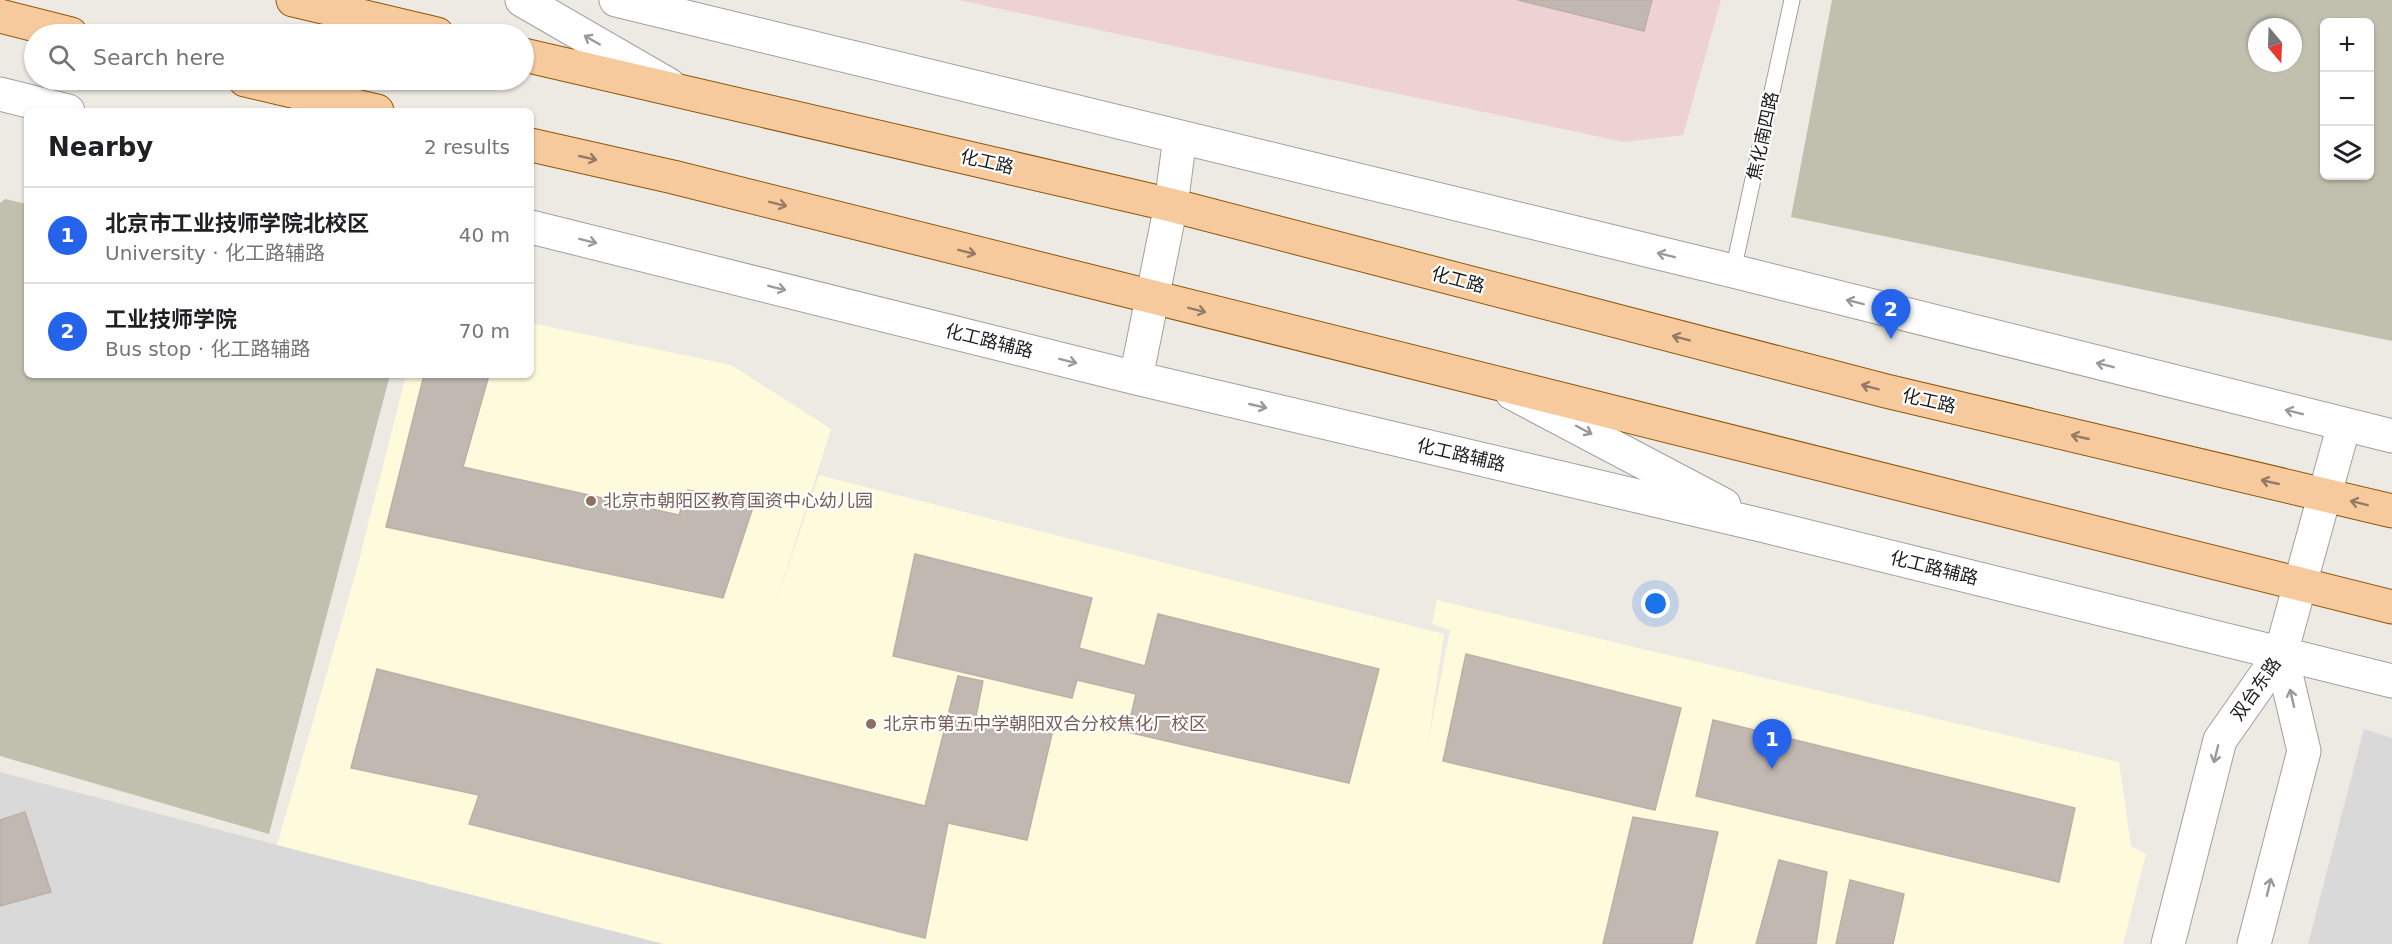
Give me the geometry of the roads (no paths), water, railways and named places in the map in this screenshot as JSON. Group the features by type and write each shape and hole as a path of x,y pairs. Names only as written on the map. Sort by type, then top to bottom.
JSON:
{"main road":[{"path":"293,0 395,24"},
{"path":"0,16 31,24"},
{"name":"化工路","path":"534,57 1171,205 1886,391 2392,511"},
{"path":"288,90 364,108"},
{"path":"534,146 673,177 1154,299 2392,606"}],"street":[{"path":"522,0 678,91"},
{"path":"616,0 1733,271 2392,436"},
{"path":"0,94 56,108"},
{"path":"1136,378 1154,299 1171,205 1180,137"},
{"name":"化工路辅路","path":"534,228 1136,378 1765,526 2392,681"},
{"path":"1495,383 1765,526"},
{"path":"2281,652 2344,425"},
{"name":"双台东路","path":"2168,944 2220,740 2281,652"},
{"name":"双台东路","path":"2254,944 2304,751 2281,652"}],"lane":[{"name":"焦化南四路","path":"1733,271 1792,0"}],"place":[{"name":"工业技师学院","path":"1891,339"},
{"name":"北京市朝阳区教育国资中心幼儿园","path":"591,501"},
{"name":"北京市第五中学朝阳双合分校焦化厂校区","path":"871,724"},
{"name":"北京市工业技师学院北校区","path":"1772,769"}]}
